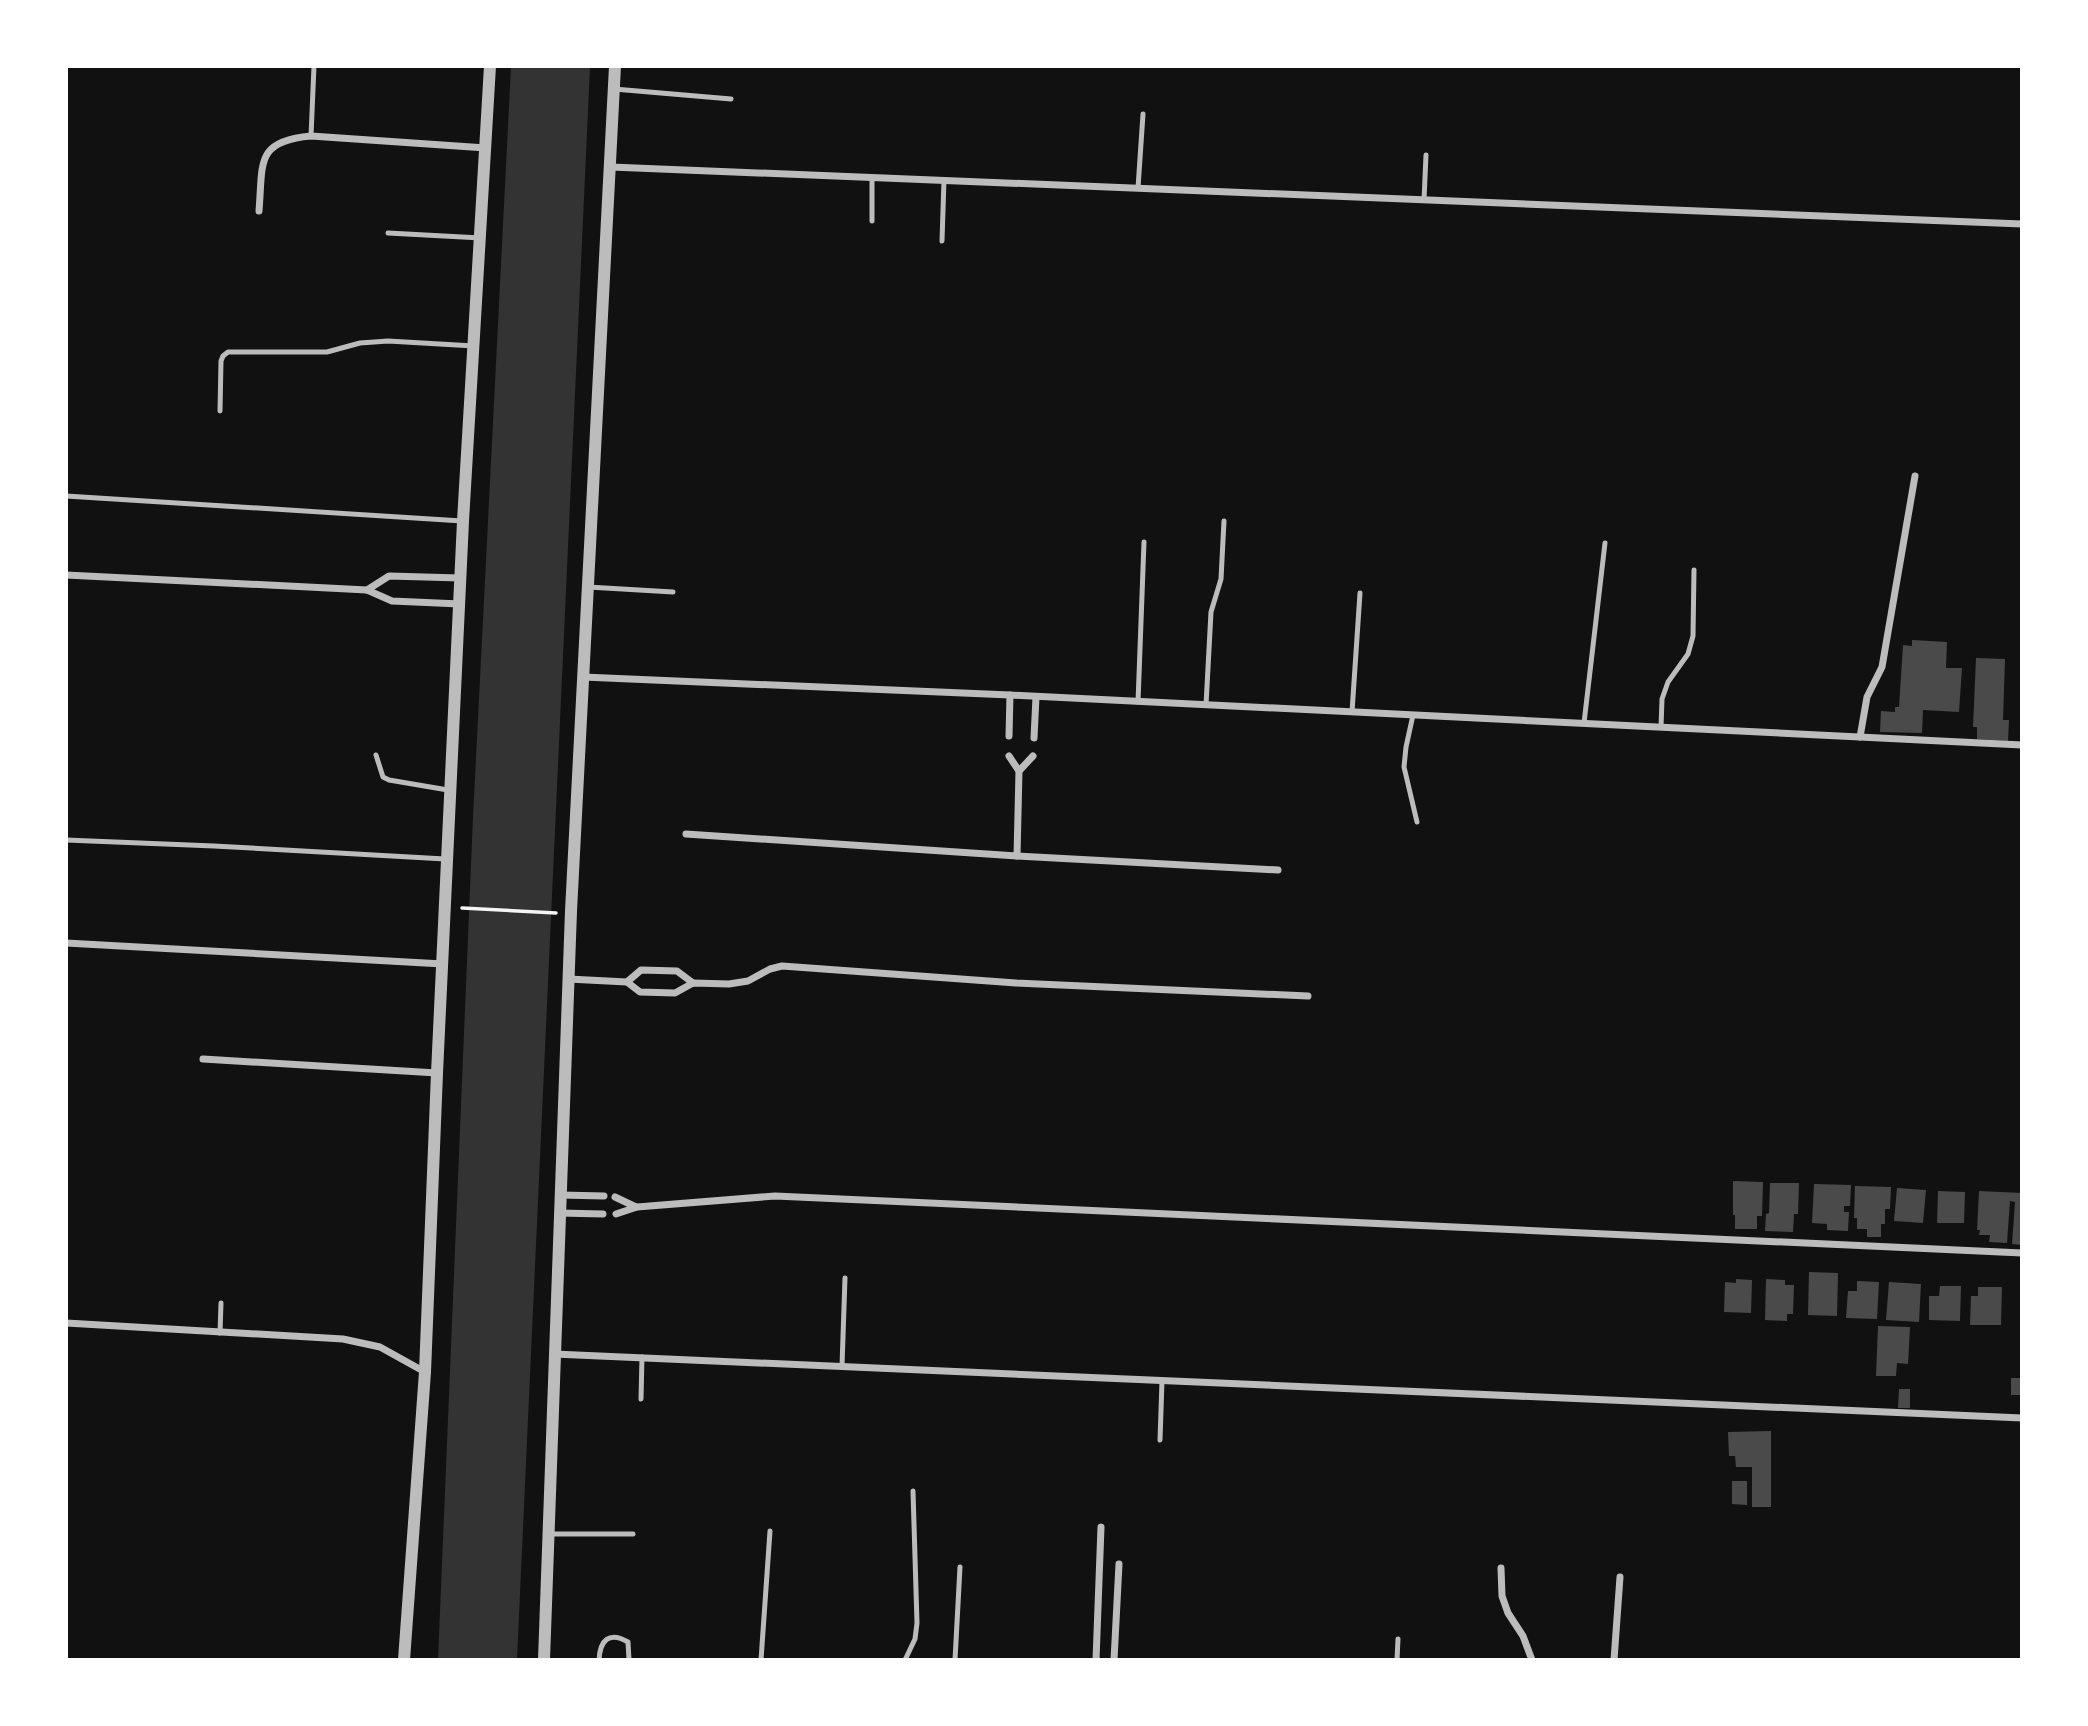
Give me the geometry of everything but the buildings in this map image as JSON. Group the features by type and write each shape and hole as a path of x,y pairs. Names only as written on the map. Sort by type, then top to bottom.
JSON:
{"street":[{"path":"404,1660 425,1372 436,1073 460,578 490,66"},
{"path":"544,1660 568,979 615,66"},
{"path":"259,211 266,153 276,143 292,137 486,148"},
{"path":"611,167 2021,224"},
{"path":"1860,737 1867,697 1882,667 1888,639 1915,476"},
{"path":"66,575 366,590 391,601 460,604"},
{"path":"366,590 390,576 460,578"},
{"path":"583,677 1010,695 2021,745"},
{"path":"1009,736 1010,695"},
{"path":"1034,738 1036,697"},
{"path":"1009,756 1019,771 1017,856"},
{"path":"1019,771 1033,756"},
{"path":"686,834 1278,870"},
{"path":"66,943 443,964"},
{"path":"568,979 627,982 640,992 675,993 693,983 729,984 748,981 782,966 1016,983 1308,996"},
{"path":"627,982 641,970 677,971 693,983"},
{"path":"203,1059 436,1073"},
{"path":"560,1195 604,1196"},
{"path":"615,1214 637,1207 775,1196 2021,1253"},
{"path":"615,1197 637,1207"},
{"path":"559,1213 603,1214"},
{"path":"66,1323 343,1339 380,1347 425,1372"},
{"path":"554,1354 2021,1418"},
{"path":"1096,1660 1101,1527"},
{"path":"1114,1660 1119,1564"},
{"path":"1501,1568 1502,1596 1508,1614 1523,1636 1532,1660"},
{"path":"1614,1660 1620,1577"}],"lane":[{"path":"311,136 314,66"},
{"path":"614,89 731,99"},
{"path":"1138,188 1143,114"},
{"path":"1424,200 1426,155"},
{"path":"872,177 872,221"},
{"path":"942,242 944,180"},
{"path":"388,233 481,238"},
{"path":"220,411 221,361 228,352 327,352 388,341 474,346"},
{"path":"66,496 463,521"},
{"path":"1206,705 1211,612 1221,579 1224,521"},
{"path":"1138,702 1144,542"},
{"path":"1584,723 1605,543"},
{"path":"1661,727 1662,699 1668,682 1688,654 1693,636 1694,570"},
{"path":"588,587 673,592"},
{"path":"1352,712 1360,593"},
{"path":"1413,715 1404,767 1417,822"},
{"path":"376,755 383,777 389,780 451,790"},
{"path":"66,840 448,859"},
{"path":"842,1366 845,1278"},
{"path":"220,1333 221,1303"},
{"path":"641,1399 642,1357"},
{"path":"1160,1440 1162,1381"},
{"path":"905,1660 915,1639 917,1623 913,1491"},
{"path":"761,1660 770,1531"},
{"path":"548,1534 633,1534"},
{"path":"955,1660 960,1567"},
{"path":"600,1660 601,1643 611,1638 628,1642 629,1660"},
{"path":"1397,1660 1398,1639"}],"path":[{"path":"460,908 556,913"}],"shaded area":[{"path":"511,67 590,67 517,1659 438,1660 473,817"}]}
